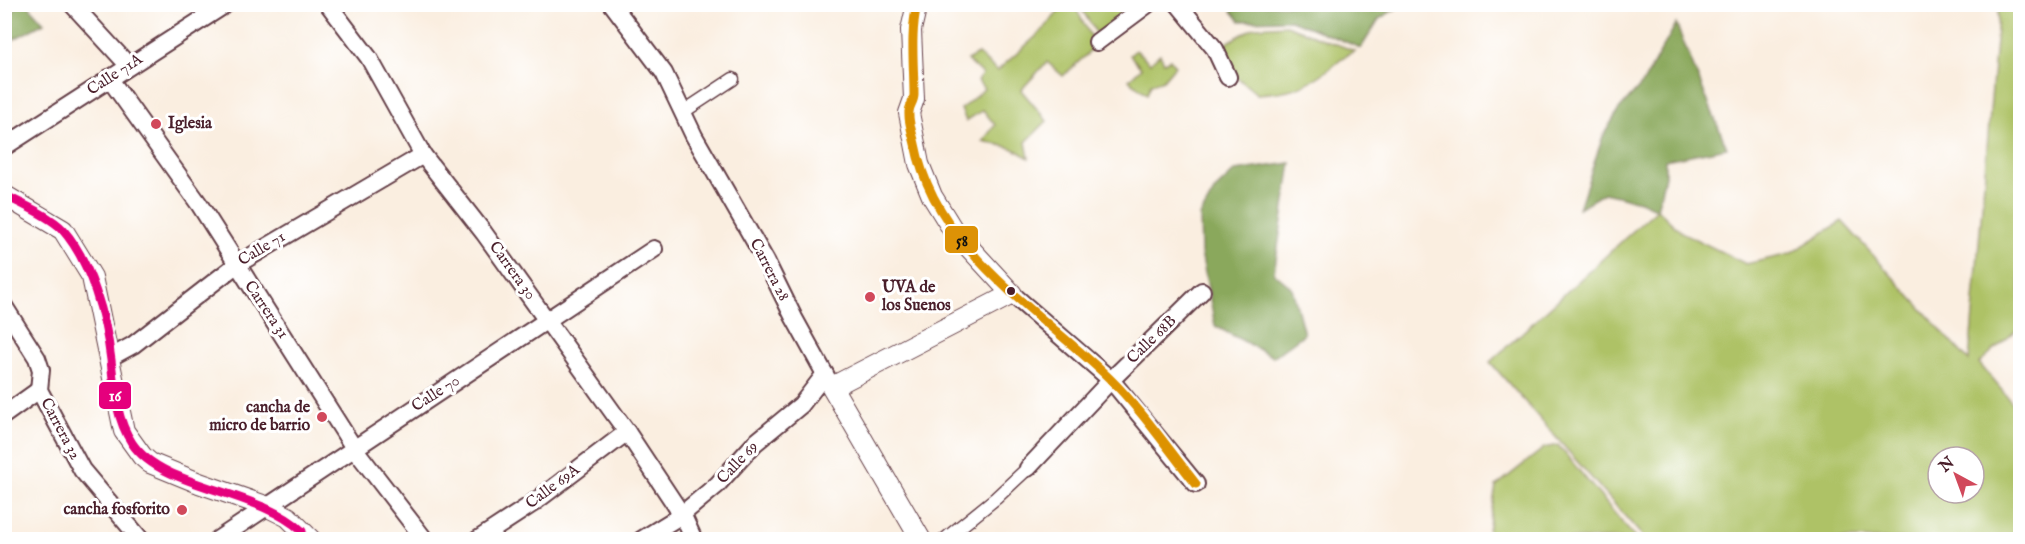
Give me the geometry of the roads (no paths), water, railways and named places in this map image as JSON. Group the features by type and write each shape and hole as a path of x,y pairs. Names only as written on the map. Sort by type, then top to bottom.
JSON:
{"street":[{"path":"72,4 129,66"},
{"name":"Calle 71A","path":"4,147 226,4"},
{"name":"Carrera 30","path":"328,4 369,58 423,155 547,320 627,432 682,514 694,540"},
{"name":"Carrera 28","path":"612,4 664,73 829,380 921,540"},
{"path":"917,4 911,30 914,99 909,113 919,164 932,196 953,230 1012,294 1111,381 1196,484"},
{"path":"1097,42 1148,4"},
{"path":"1178,4 1215,49 1228,77"},
{"name":"Carrera 31","path":"109,78 199,204 354,448 425,540"},
{"path":"683,112 734,79"},
{"name":"Calle 71","path":"111,357 133,345 236,265 423,155"},
{"path":"4,195 63,230 92,277 111,357 114,393 124,431 142,456 150,463 199,483 268,507 288,518 311,540"},
{"name":"Calle 70","path":"217,540 654,249"},
{"name":"Calle 68B","path":"1028,468 1111,381 1202,291"},
{"name":"Calle 69","path":"641,540 682,514 717,485 755,443 829,380 1012,294"},
{"name":"Carrera 32","path":"4,306 38,358 41,370 39,390 82,470 141,540"},
{"path":"4,415 39,390"},
{"name":"Calle 69A","path":"477,540 532,504 627,432"},
{"path":"944,540 996,498 1028,468"}],"place":[{"name":"Iglesia","path":"156,124"},
{"name":"UVA de los Suenos","path":"870,297"},
{"name":"cancha de micro de barrio","path":"322,417"},
{"name":"cancha fosforito","path":"182,510"}]}
